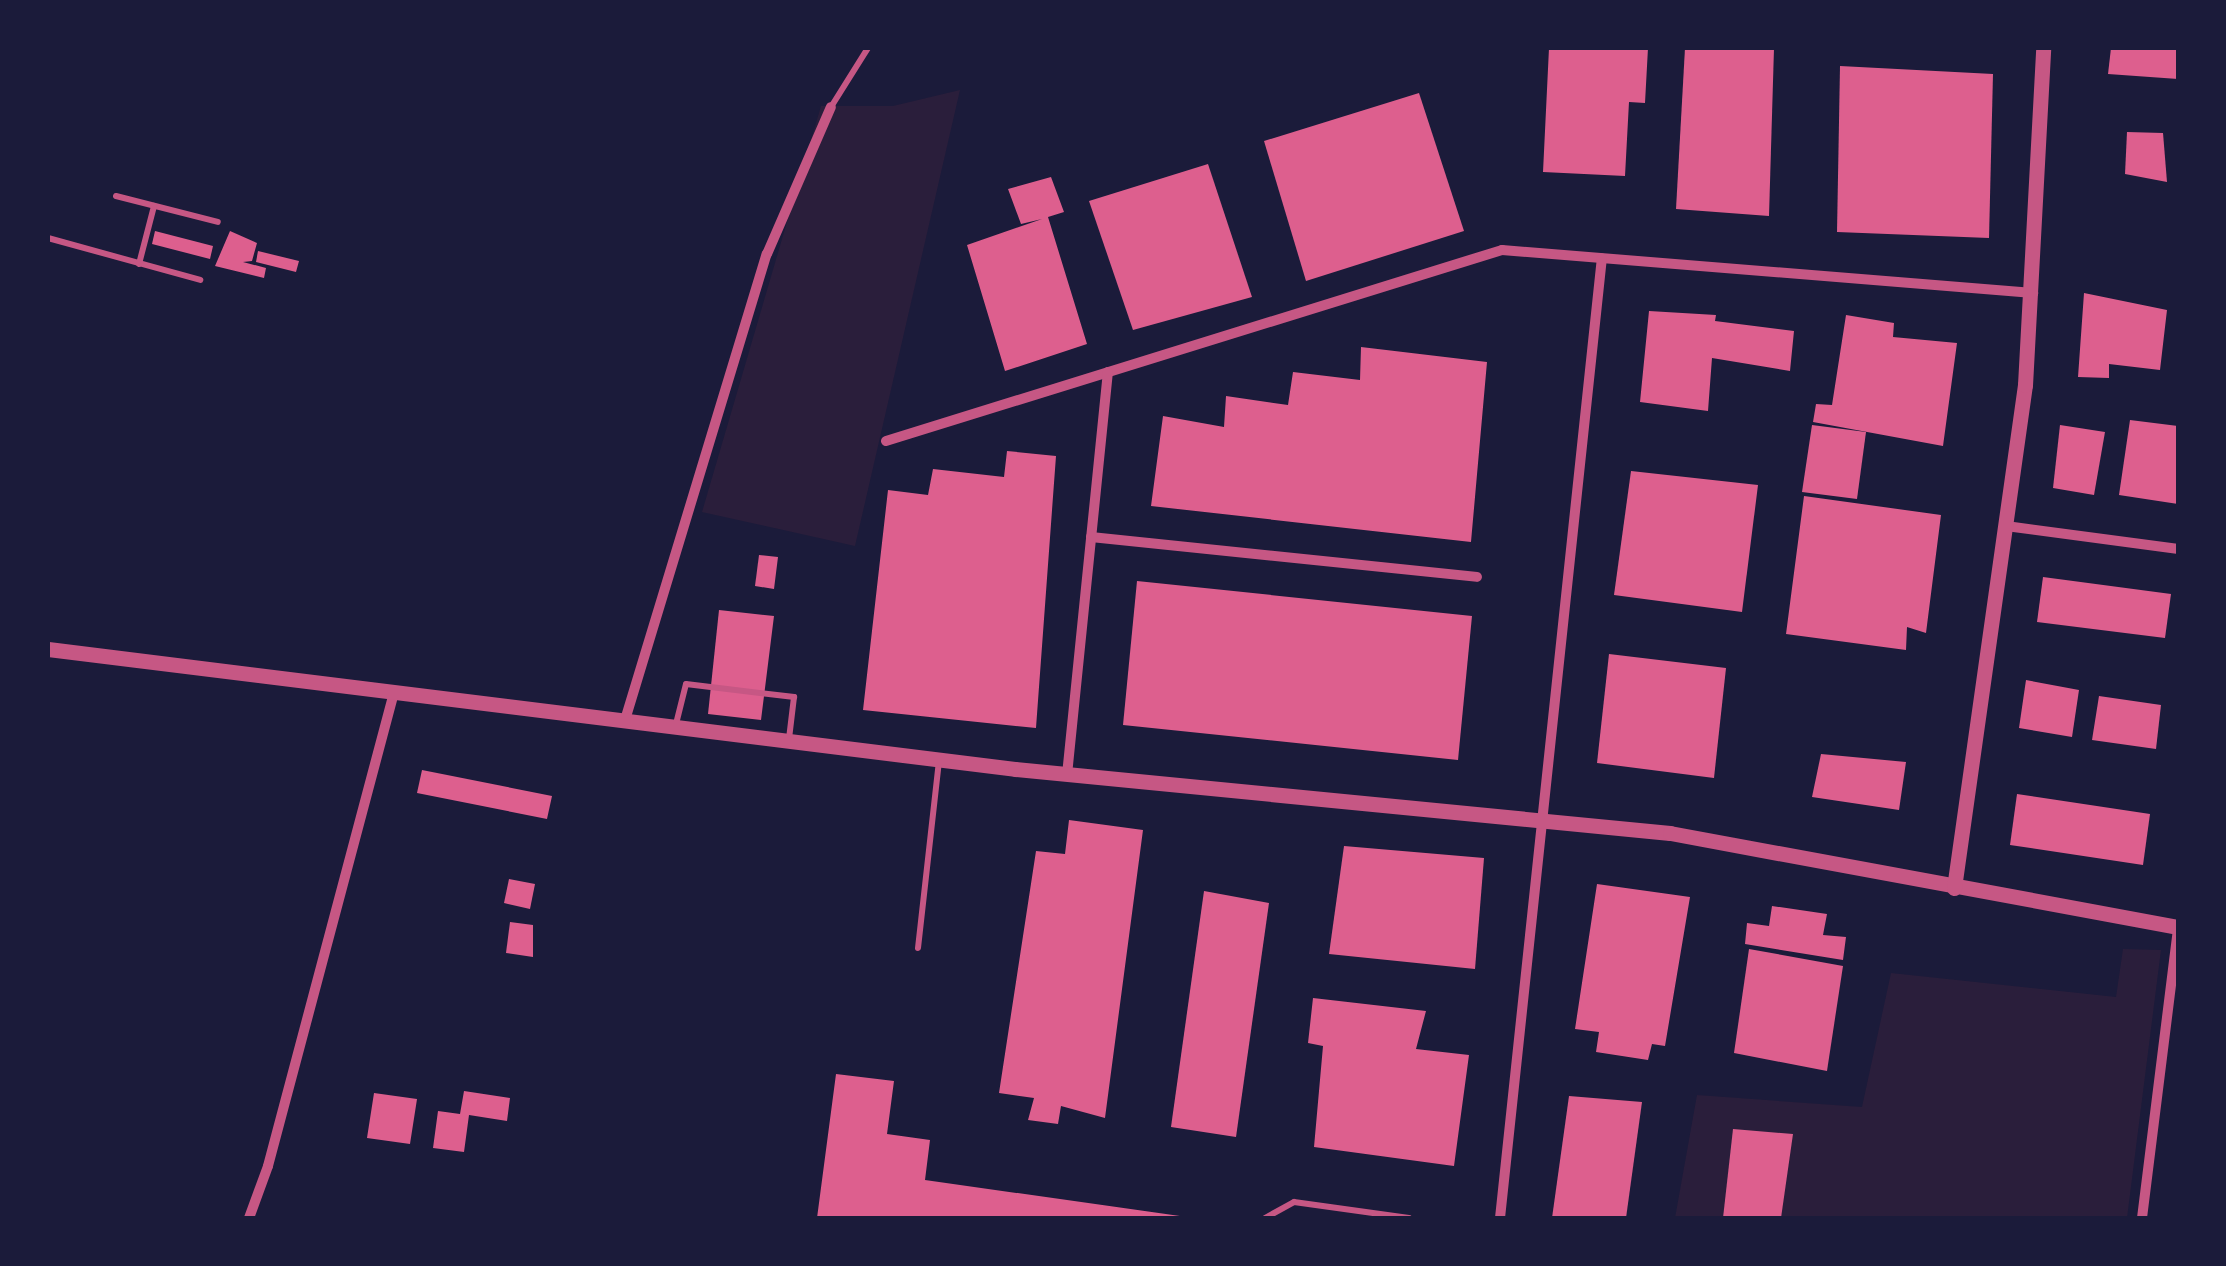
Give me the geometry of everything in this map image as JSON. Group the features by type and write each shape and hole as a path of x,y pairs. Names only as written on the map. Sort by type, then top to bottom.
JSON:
{"street":[{"path":"1954,888 2006,526 2034,293 2043,48"},
{"path":"625,720 767,254 831,107"},
{"path":"886,442 1502,250 2034,293"},
{"path":"1500,1218 1602,258"},
{"path":"1067,774 1108,372"},
{"path":"2006,526 2178,549"},
{"path":"1091,537 1477,577"},
{"path":"48,648 1067,774 1670,832 2178,928 2142,1218"},
{"path":"249,1218 268,1166 394,692"}],"lane":[{"path":"831,107 868,48"},
{"path":"116,196 218,222"},
{"path":"139,264 154,206"},
{"path":"48,238 200,280"},
{"path":"675,726 686,684 758,692 794,697 789,740"},
{"path":"918,948 940,759"},
{"path":"1265,1218 1294,1202 1366,1216 1410,1218"}],"shaded area":[{"path":"960,90 855,546 702,512 821,106 893,106"},
{"path":"2123,949 2161,950 2127,1218 1675,1218 1697,1095 1862,1107 1891,973 2116,997"}],"building":[{"path":"1549,48 1648,48 1645,103 1629,102 1625,176 1543,172"},
{"path":"1685,48 1774,48 1769,216 1676,209"},
{"path":"2111,48 2178,48 2178,79 2108,74"},
{"path":"1840,66 1993,74 1989,238 1837,232"},
{"path":"1419,93 1464,231 1306,281 1264,141"},
{"path":"2127,132 2163,133 2167,182 2125,174"},
{"path":"1208,164 1252,297 1133,330 1089,201"},
{"path":"1051,177 1064,212 1048,217 1087,344 1005,371 967,245 1042,219 1021,224 1008,189"},
{"path":"155,231 213,246 210,259 152,244"},
{"path":"230,231 257,243 252,261 243,262 266,268 264,278 215,266"},
{"path":"258,251 299,261 296,272 256,262"},
{"path":"2084,293 2167,310 2160,370 2109,364 2109,378 2078,377"},
{"path":"1649,311 1716,315 1715,321 1794,331 1790,371 1712,358 1708,411 1640,402"},
{"path":"1846,315 1894,323 1893,337 1957,343 1943,446 1813,422 1816,404 1832,405"},
{"path":"1361,347 1487,362 1471,542 1151,506 1163,416 1224,427 1226,396 1288,405 1293,372 1360,380"},
{"path":"2130,420 2178,426 2178,504 2119,495"},
{"path":"1812,425 1866,432 1857,499 1802,492"},
{"path":"2060,425 2105,432 2094,495 2053,488"},
{"path":"1007,451 1056,456 1036,728 863,710 888,490 928,495 933,469 1004,477"},
{"path":"1631,471 1758,485 1742,612 1614,595"},
{"path":"1804,496 1941,515 1926,633 1907,627 1906,650 1786,634"},
{"path":"759,555 778,557 774,589 755,586"},
{"path":"2043,577 2171,594 2165,638 2037,622"},
{"path":"1137,581 1472,616 1458,760 1123,725"},
{"path":"719,610 774,616 761,720 708,714"},
{"path":"1609,654 1726,668 1714,778 1597,763"},
{"path":"2026,680 2079,690 2072,737 2019,728"},
{"path":"2099,696 2161,705 2156,749 2092,740"},
{"path":"1821,754 1906,762 1899,810 1812,797"},
{"path":"422,770 552,796 547,819 417,793"},
{"path":"2017,794 2150,814 2143,865 2010,845"},
{"path":"1069,820 1143,830 1105,1118 1061,1106 1058,1124 1028,1120 1034,1098 999,1093 1036,851 1065,854"},
{"path":"1344,846 1484,858 1475,969 1329,954"},
{"path":"509,879 535,884 530,909 504,903"},
{"path":"1597,884 1690,897 1665,1046 1652,1044 1648,1060 1596,1052 1599,1032 1575,1029"},
{"path":"1204,891 1269,903 1236,1137 1171,1127"},
{"path":"1772,906 1827,914 1823,935 1846,937 1843,960 1745,944 1747,923 1769,926"},
{"path":"510,922 533,925 533,957 506,953"},
{"path":"1749,949 1843,966 1827,1071 1734,1053"},
{"path":"1313,998 1426,1011 1416,1049 1469,1055 1454,1166 1314,1147 1323,1046 1308,1043"},
{"path":"836,1074 894,1081 887,1134 930,1140 925,1180 1194,1218 817,1218"},
{"path":"464,1091 510,1098 507,1121 469,1115 464,1152 433,1148 438,1111 460,1114"},
{"path":"374,1093 417,1099 410,1144 367,1138"},
{"path":"1569,1096 1642,1102 1626,1218 1552,1218"},
{"path":"1733,1129 1793,1134 1781,1218 1723,1218"}]}
